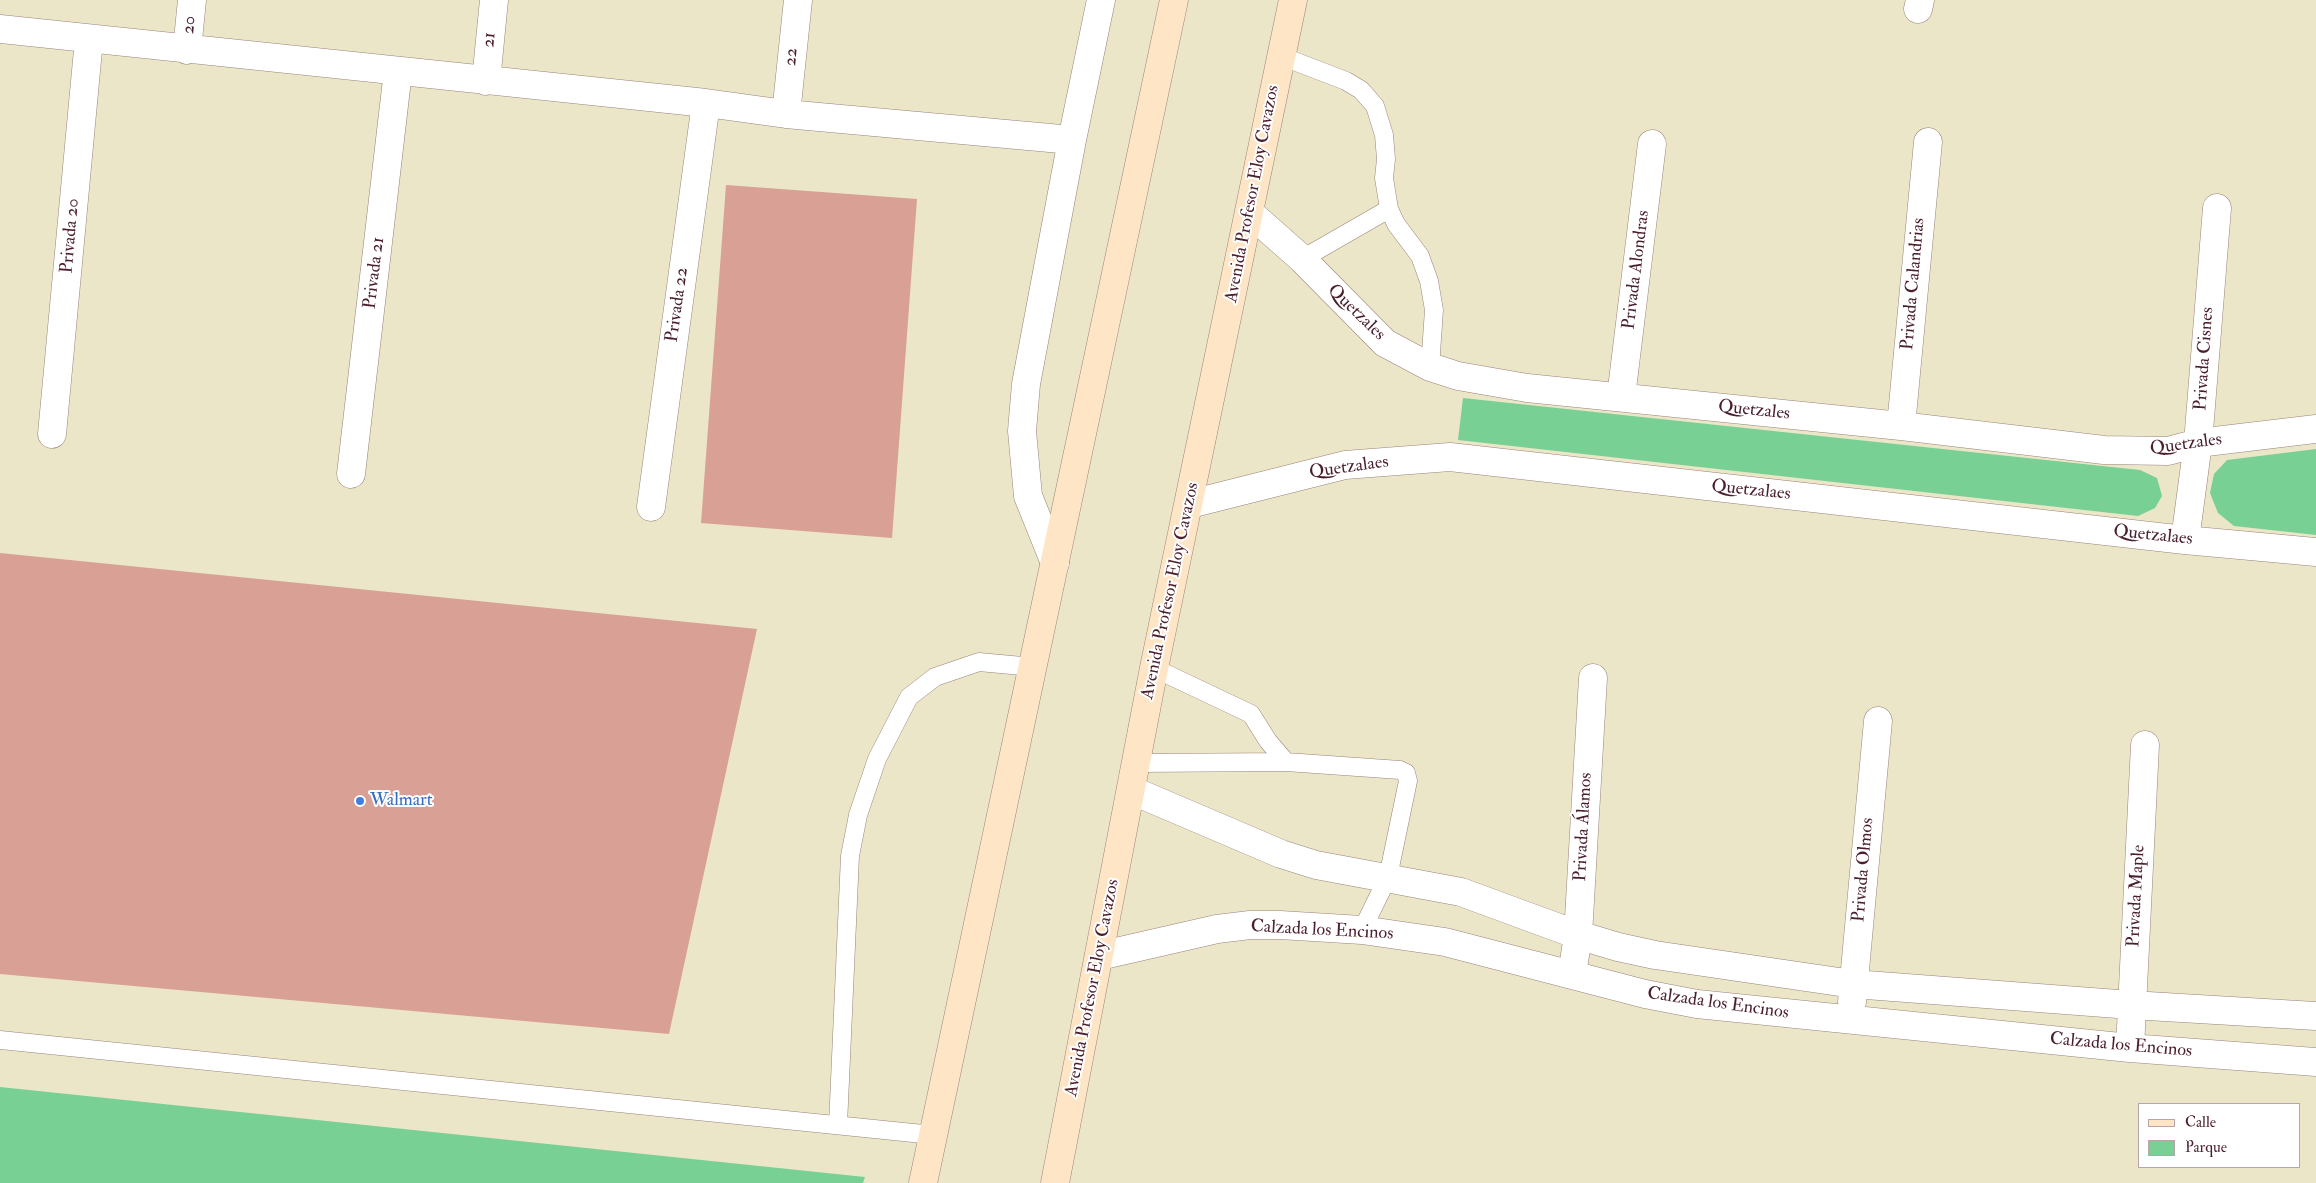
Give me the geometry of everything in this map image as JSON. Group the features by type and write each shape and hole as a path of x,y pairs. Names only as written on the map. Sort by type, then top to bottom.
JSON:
{"main road":[{"path":"922,1183 1174,0"},
{"name":"Avenida Profesor Eloy Cavazos","path":"1055,1183 1154,668 1190,504 1293,0"}],"street":[{"name":"20","path":"187,50 192,0"},
{"name":"21","path":"486,81 494,0"},
{"name":"22","path":"786,114 798,0"},
{"path":"1055,563 1028,496 1022,430 1026,384 1072,140 1101,0"},
{"path":"0,29 706,103 786,114 1072,140"},
{"name":"Privada 20","path":"52,434 89,39"},
{"name":"Privada 21","path":"351,474 398,72"},
{"name":"Privada 22","path":"651,507 706,103"},
{"name":"Privada Calandrias","path":"1901,426 1928,142"},
{"name":"Privada Alondras","path":"1621,397 1652,144"},
{"name":"Privada Cisnes","path":"2185,540 2198,443 2216,208"},
{"name":"Quetzales","path":"1250,213 1302,259 1385,343 1430,367 1458,376 1528,388 1901,426 2120,451 2168,451 2198,443 2316,429"},
{"name":"Quetzalaes","path":"1190,504 1345,465 1450,457 2185,540 2316,552"},
{"name":"Privada Álamos","path":"1572,975 1578,935 1593,678"},
{"name":"Privada Olmos","path":"1851,1018 1852,984 1878,721"},
{"name":"Privada Maple","path":"2130,1048 2145,745"},
{"path":"1132,790 1281,854 1316,865 1461,892 1578,935 1618,947 1689,962 1852,984 2131,1005 2316,1016"},
{"name":"Calzada los Encinos","path":"1099,956 1217,929 1250,925 1362,930 1445,942 1646,994 1697,1004 1750,1011 1851,1018 2130,1048 2316,1062"}],"lane":[{"path":"1281,56 1346,81 1361,90 1375,106 1384,135 1386,159 1384,178 1389,209 1396,224 1420,256 1429,281 1434,310 1430,367"},
{"path":"1302,259 1389,209"},
{"path":"838,1125 850,856 858,815 877,760 909,697 935,678 979,662 1033,667"},
{"path":"1154,668 1251,714 1268,741 1286,762"},
{"path":"1137,763 1286,762 1400,770 1406,773 1408,781 1388,877 1362,930"},
{"path":"0,1040 933,1135"}],"green space":[{"path":"1463,398 2140,470 2157,478 2162,496 2155,508 2138,516 1458,440"},
{"path":"2316,449 2316,535 2234,526 2218,513 2210,493 2214,474 2227,460"},
{"path":"0,1087 865,1177 863,1183 0,1183"}],"building":[{"path":"726,185 917,199 892,538 701,523"},
{"name":"Walmart","path":"0,553 757,629 669,1034 0,974"}],"place":[{"name":"Walmart","path":"360,801"}]}
